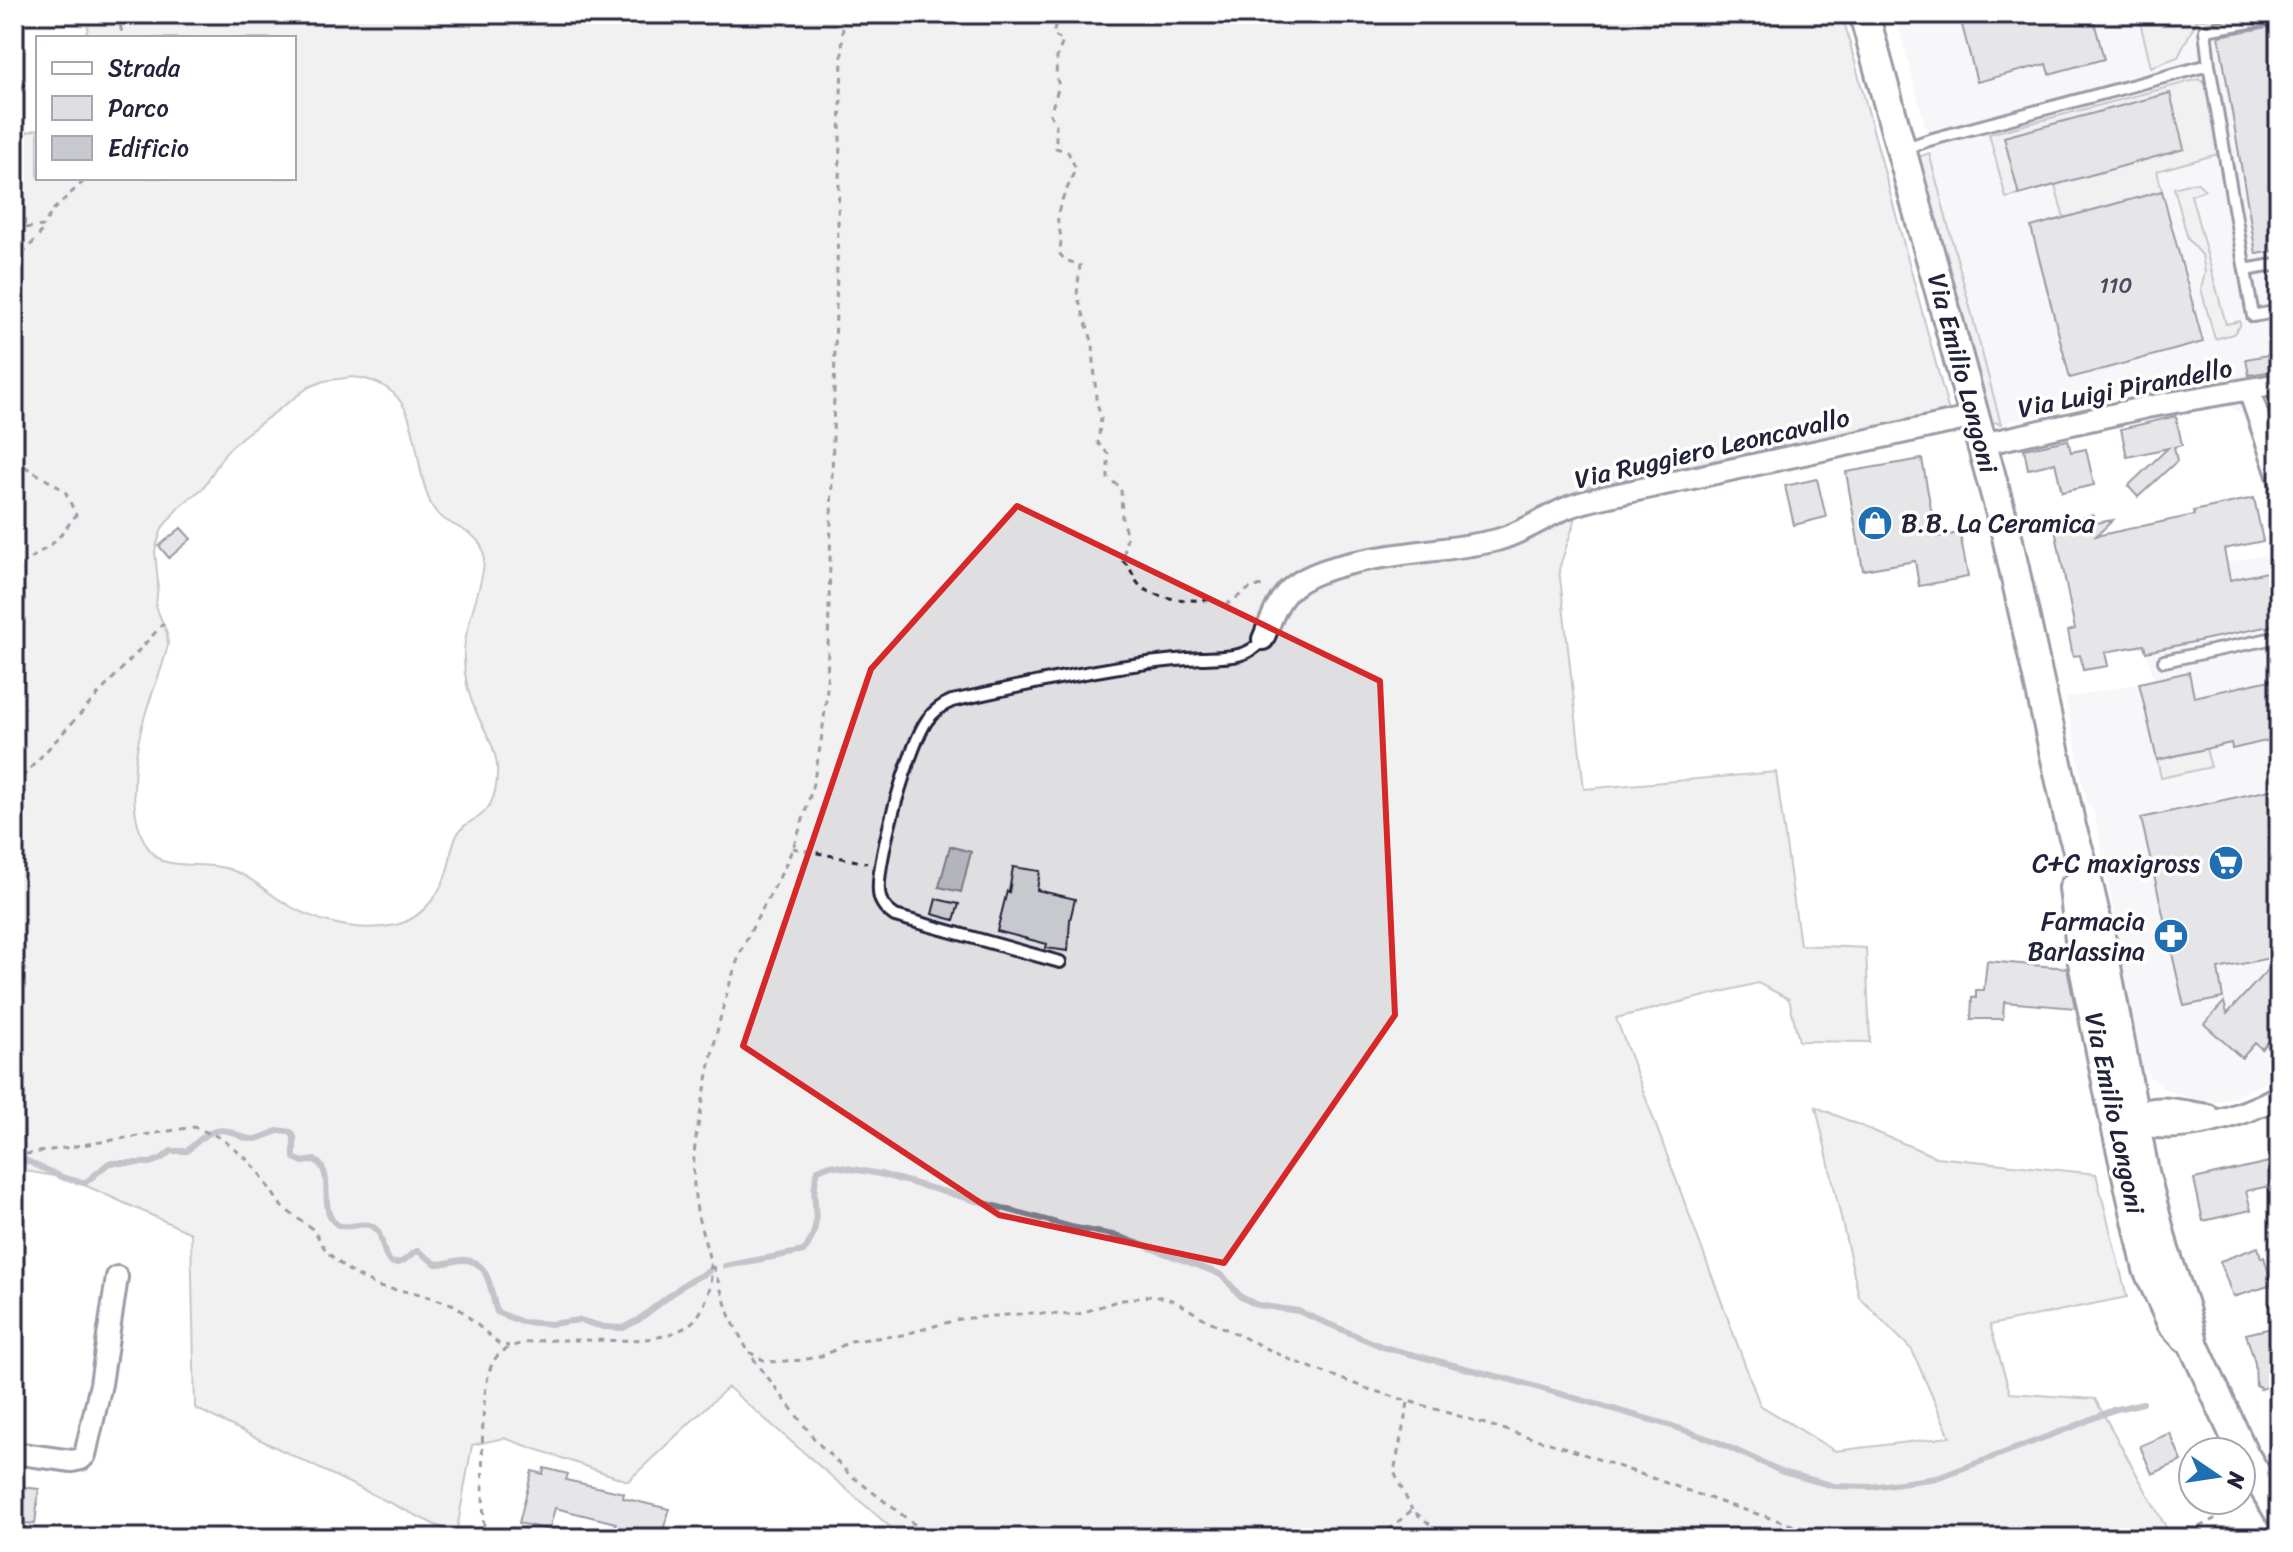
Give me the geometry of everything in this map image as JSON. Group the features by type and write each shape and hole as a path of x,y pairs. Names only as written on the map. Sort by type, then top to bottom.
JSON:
{"street":[{"name":"Via Emilio Longoni","path":"1864,14 1983,444 2024,609 2071,827 2102,945 2144,1172 2164,1250 2194,1346 2244,1455 2279,1512"},
{"name":"Via Luigi Pirandello","path":"1983,444 2147,407 2279,384"},
{"path":"2249,390 2279,478"},
{"name":"Via Ruggiero Leoncavallo","path":"1290,589 1305,579 1339,566 1503,538 1566,507 1600,498 1975,417"},
{"path":"1263,639 1290,589"},
{"name":"Via Emilio Longoni","path":"2071,827 2082,957 2148,1269 2172,1323 2194,1346"},
{"name":"Via Emilio Longoni","path":"2082,957 2099,976 2125,1110 2134,1120"},
{"path":"2124,1065 2141,1087 2175,1118"},
{"path":"2134,1120 2153,1108 2175,1118 2224,1117 2247,1111 2279,1096"},
{"path":"2144,1172 2150,1147 2175,1118"},
{"name":"Via Emilio Longoni","path":"2134,1120 2128,1131 2130,1155 2150,1245 2148,1269"},
{"path":"14,1453 72,1461 85,1455 104,1367 117,1277"}],"lane":[{"path":"2279,17 2205,30 2253,316 2279,311"},
{"path":"1902,150 1929,140 2209,65"},
{"path":"2245,270 2279,264"},
{"path":"2164,661 2279,637"},
{"path":"1060,962 895,916 880,900 881,866 893,813 923,726 940,706 952,701 1117,666 1239,655 1257,648 1263,639"}],"path":[{"path":"118,14 123,36"},
{"path":"843,14 827,689 817,768 793,848 738,959 717,1029 695,1144 693,1175 702,1237 730,1317 749,1352 816,1441 848,1473 932,1538"},
{"path":"1058,14 1053,35 1063,41 1057,57 1059,86 1050,114 1056,125 1056,148 1068,152 1075,167 1059,209 1058,223 1063,237 1059,253 1065,260 1080,265 1077,295 1093,344 1096,399 1101,418 1098,443 1108,454 1108,479 1121,487 1122,520 1127,536 1123,561 1129,565 1135,581 1143,589 1192,601 1207,597 1226,605 1253,586 1290,589"},
{"path":"14,263 39,236 53,210 85,180"},
{"path":"14,229 43,226"},
{"path":"14,460 65,491 76,515 56,541 14,570"},
{"path":"14,786 164,623"},
{"path":"793,848 881,866"},
{"path":"14,1156 194,1127 211,1132 246,1158 282,1207 314,1230 326,1251 346,1269 378,1287 416,1293 455,1305 499,1344 509,1346 597,1338 652,1339 671,1335 687,1326 701,1311 711,1282 709,1254"},
{"path":"749,1352 767,1362 803,1360 825,1355 851,1341 902,1335 960,1319 1032,1313 1075,1315 1117,1301 1149,1296 1175,1301 1205,1319 1301,1364 1408,1402 1580,1453 1833,1538"},
{"path":"484,1538 487,1382 492,1364 500,1352 509,1346"},
{"path":"1408,1402 1394,1472 1412,1510 1447,1538"},
{"path":"1379,1538 1412,1510"},
{"path":"2178,1538 2219,1516"}],"highlighted area":[{"path":"1017,506 1380,681 1395,1015 1224,1263 999,1215 743,1046 871,669"}],"shaded area":[{"path":"1895,14 2279,14 2279,512 2246,417 2230,407 2217,409 2211,381 2199,373 2185,374 2001,424"},
{"path":"2279,552 2279,1075 2234,1098 2217,1102 2198,1101 2163,1088 2140,1063 2118,957 2121,950 2099,835 2093,809 2086,801 2066,698 2154,680 2127,583"},
{"path":"950,846 971,852 961,892 939,887"}],"green space":[{"path":"92,14 1842,14 1949,412 1586,487 1559,569 1584,789 1776,772 1800,945 1866,948 1870,1042 1799,1041 1789,999 1758,983 1616,1018 1760,1405 1835,1451 1950,1437 1912,1350 1859,1297 1816,1107 1936,1157 2096,1174 2127,1297 1990,1325 2010,1393 2095,1399 2172,1538 903,1538 728,1387 628,1481 504,1438 472,1445 456,1535 195,1408 191,1233 71,1179 14,1169 14,136 36,130 36,180 296,180 296,36 86,36","holes":["352,377 376,382 393,392 411,424 431,504 443,518 474,537 483,551 483,572 465,639 464,668 471,701 494,752 497,773 489,806 455,838 446,874 431,902 406,921 366,928 336,924 306,914 229,869 162,861 149,849 141,833 134,794 135,772 141,732 168,644 167,633 156,607 158,583 155,551 162,528 179,507 203,488 225,453 309,387 324,381"]},
{"path":"2138,14 2236,14 2197,20 2178,57 2151,67"},
{"path":"2199,79 2206,84 2218,154 2157,171 2162,191 2064,218 2055,185 2170,93 2004,137 2019,195 2006,198 1989,134"},
{"path":"1929,153 2001,424 1989,421 1916,158"},
{"path":"2198,183 2205,190 2191,195 2226,324 2240,321 2233,334 2215,339 2201,289 2205,272 2202,255 2188,239 2174,188"},
{"path":"2206,749 2211,767 2161,778 2157,760"}],"building":[{"path":"1959,14 2092,14 2104,59 2049,74 2046,64 1977,82"},
{"path":"2279,25 2279,250 2256,254 2219,36"},
{"path":"2170,93 2184,149 2019,195 2004,137"},
{"path":"2162,191 2203,342 2070,378 2031,227"},
{"path":"2279,353 2279,370 2249,375 2246,359"},
{"path":"2176,416 2182,445 2174,447 2177,461 2138,497 2128,486 2168,448 2127,457 2121,429"},
{"path":"2068,440 2071,452 2086,449 2094,485 2062,492 2055,463 2028,469 2024,449"},
{"path":"1922,459 1936,537 1960,533 1968,577 1919,586 1915,561 1863,570 1846,472"},
{"path":"1817,479 1826,517 1794,525 1785,486"},
{"path":"2254,498 2263,541 2224,549 2230,580 2272,571 2279,602 2279,624 2146,652 2144,645 2105,652 2108,666 2083,670 2080,655 2073,656 2068,631 2075,629 2054,524 2093,515 2095,523 2113,520 2096,536 2194,515 2193,511"},
{"path":"181,528 191,539 169,558 159,546"},
{"path":"2189,672 2194,697 2279,678 2279,738 2232,749 2231,743 2157,760 2139,683"},
{"path":"2279,788 2279,956 2218,969 2223,998 2184,1006 2141,818"},
{"path":"1013,867 1040,871 1037,890 1075,899 1068,951 1046,948 1047,944 997,931"},
{"path":"936,899 959,904 954,920 932,914"},
{"path":"2279,957 2279,1030 2262,1049 2255,1043 2242,1058 2204,1024 2224,1002 2227,1014"},
{"path":"1987,961 2067,968 2075,1008 2004,1002 2003,1019 1971,1019 1972,997 1976,998 1976,990 1984,990"},
{"path":"2273,1161 2279,1184 2246,1191 2251,1210 2203,1221 2194,1179"},
{"path":"2258,1247 2272,1285 2233,1297 2220,1261"},
{"path":"2276,1327 2279,1337 2279,1384 2260,1389 2256,1386 2255,1363 2246,1334"},
{"path":"2170,1433 2177,1449 2177,1463 2152,1474 2140,1446"},
{"path":"544,1468 568,1474 566,1480 624,1493 623,1498 669,1509 661,1538 615,1528 616,1523 555,1508 549,1530 519,1523 532,1471 543,1474"},
{"path":"20,1487 39,1489 35,1524 14,1522 14,1493 19,1494"}],"waterway":[{"path":"14,1155 64,1178 85,1183 109,1163 150,1163 171,1151 187,1151 206,1135 218,1130 251,1139 281,1131 291,1132 294,1137 294,1158 303,1162 315,1160 321,1165 326,1179 328,1211 336,1223 341,1226 365,1224 376,1229 388,1260 392,1262 403,1261 418,1251 436,1264 471,1261 488,1278 497,1312 522,1322 551,1324 579,1320 604,1327 623,1328 686,1283 709,1271"},
{"path":"725,1266 804,1251 811,1240 816,1220 814,1192 818,1170 830,1165 880,1174 1071,1227 1118,1236 1215,1272 1223,1276 1241,1297 1257,1305 1298,1311 1383,1347 1672,1426 1715,1441 1783,1472 1834,1486 1871,1487 1937,1478 2113,1410 2143,1403"}],"place":[{"name":"B.B. La Ceramica","path":"1875,523"},
{"name":"C+C maxigross","path":"2226,863"},
{"name":"Farmacia Barlassina","path":"2171,936"}]}
